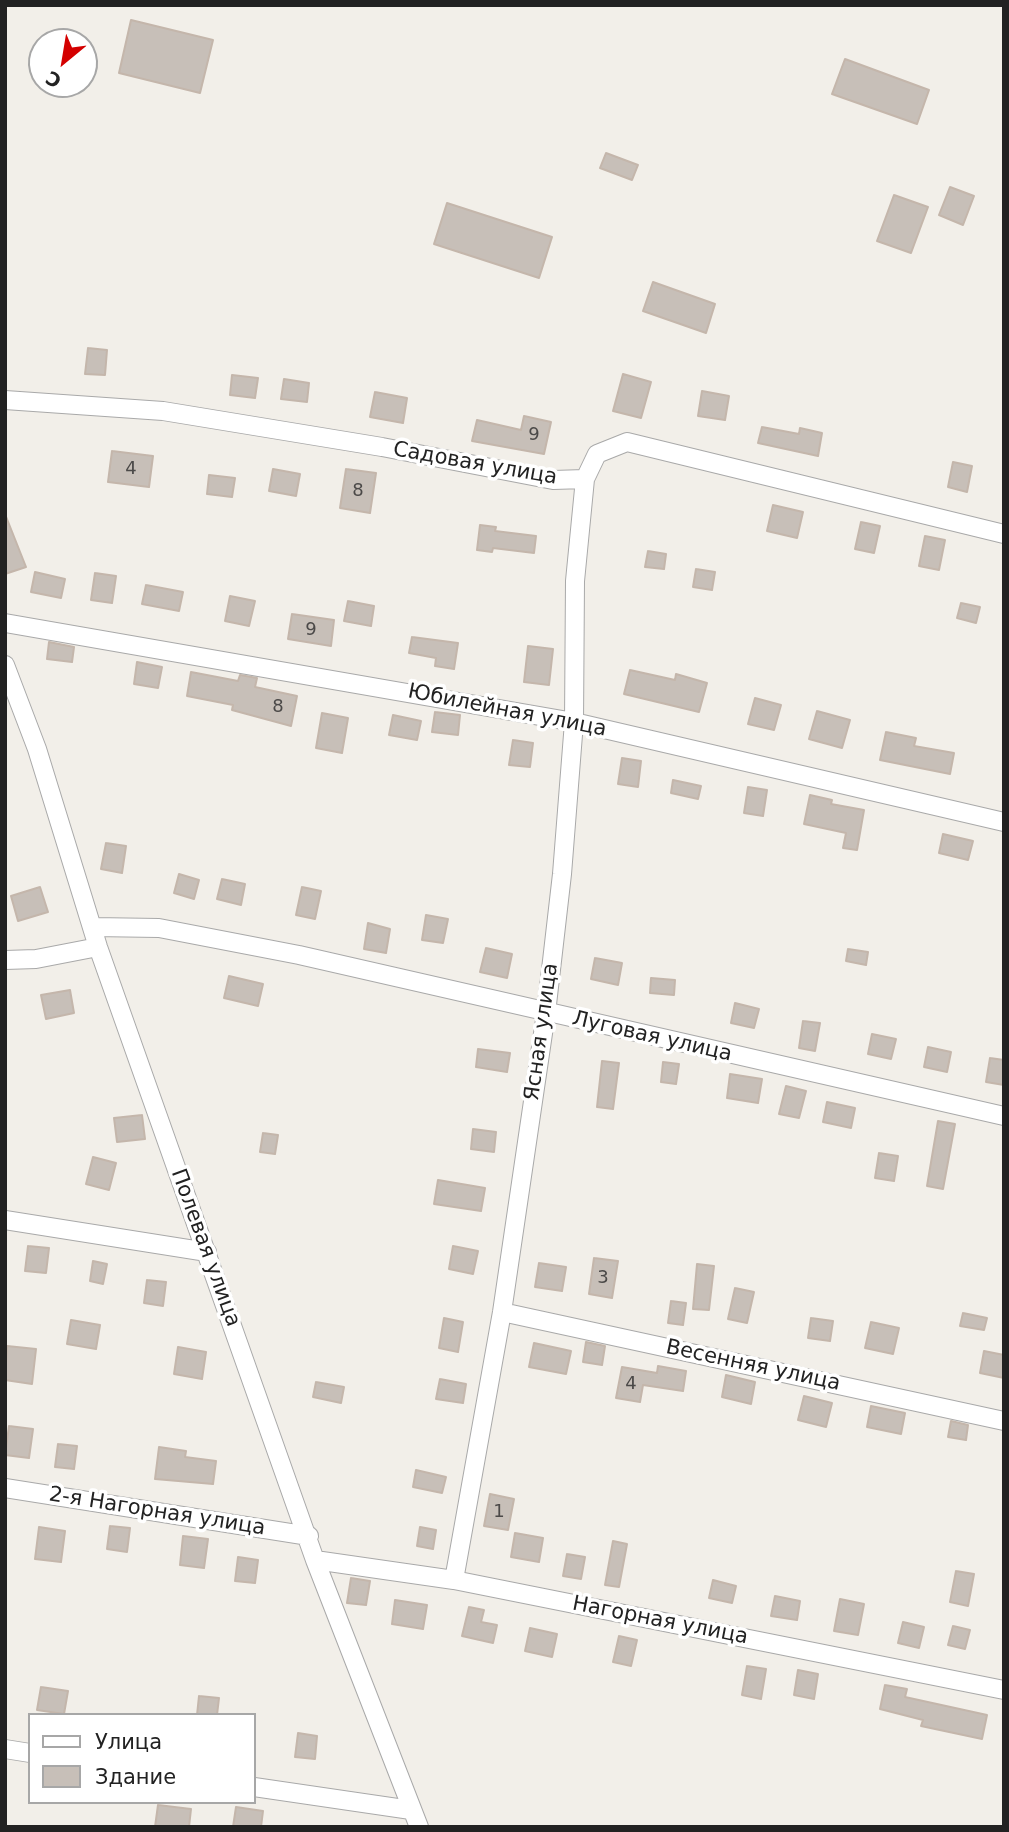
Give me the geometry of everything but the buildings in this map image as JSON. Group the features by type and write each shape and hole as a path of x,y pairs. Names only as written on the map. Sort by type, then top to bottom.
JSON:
{"street":[{"name":"Садовая улица","path":"5,400 163,411 382,447 553,480 584,479 597,454 627,442 1004,534"},
{"name":"Ясная улица","path":"454,1580 502,1312 546,1013 562,874 574,722 575,581 584,479"},
{"name":"Юбилейная улица","path":"5,623 574,722 1004,822"},
{"name":"Полевая улица","path":"5,666 9,687 37,749 97,947 309,1536 315,1560 419,1827"},
{"name":"Луговая улица","path":"93,927 159,928 299,956 1004,1116"},
{"path":"5,960 36,959 97,947"},
{"path":"5,1220 206,1252"},
{"name":"Весенняя улица","path":"502,1312 1004,1421"},
{"name":"2-я Нагорная улица","path":"5,1488 309,1536"},
{"name":"Нагорная улица","path":"315,1560 454,1580 1004,1690"},
{"path":"5,1749 28,1753"},
{"path":"256,1787 411,1810"}]}
